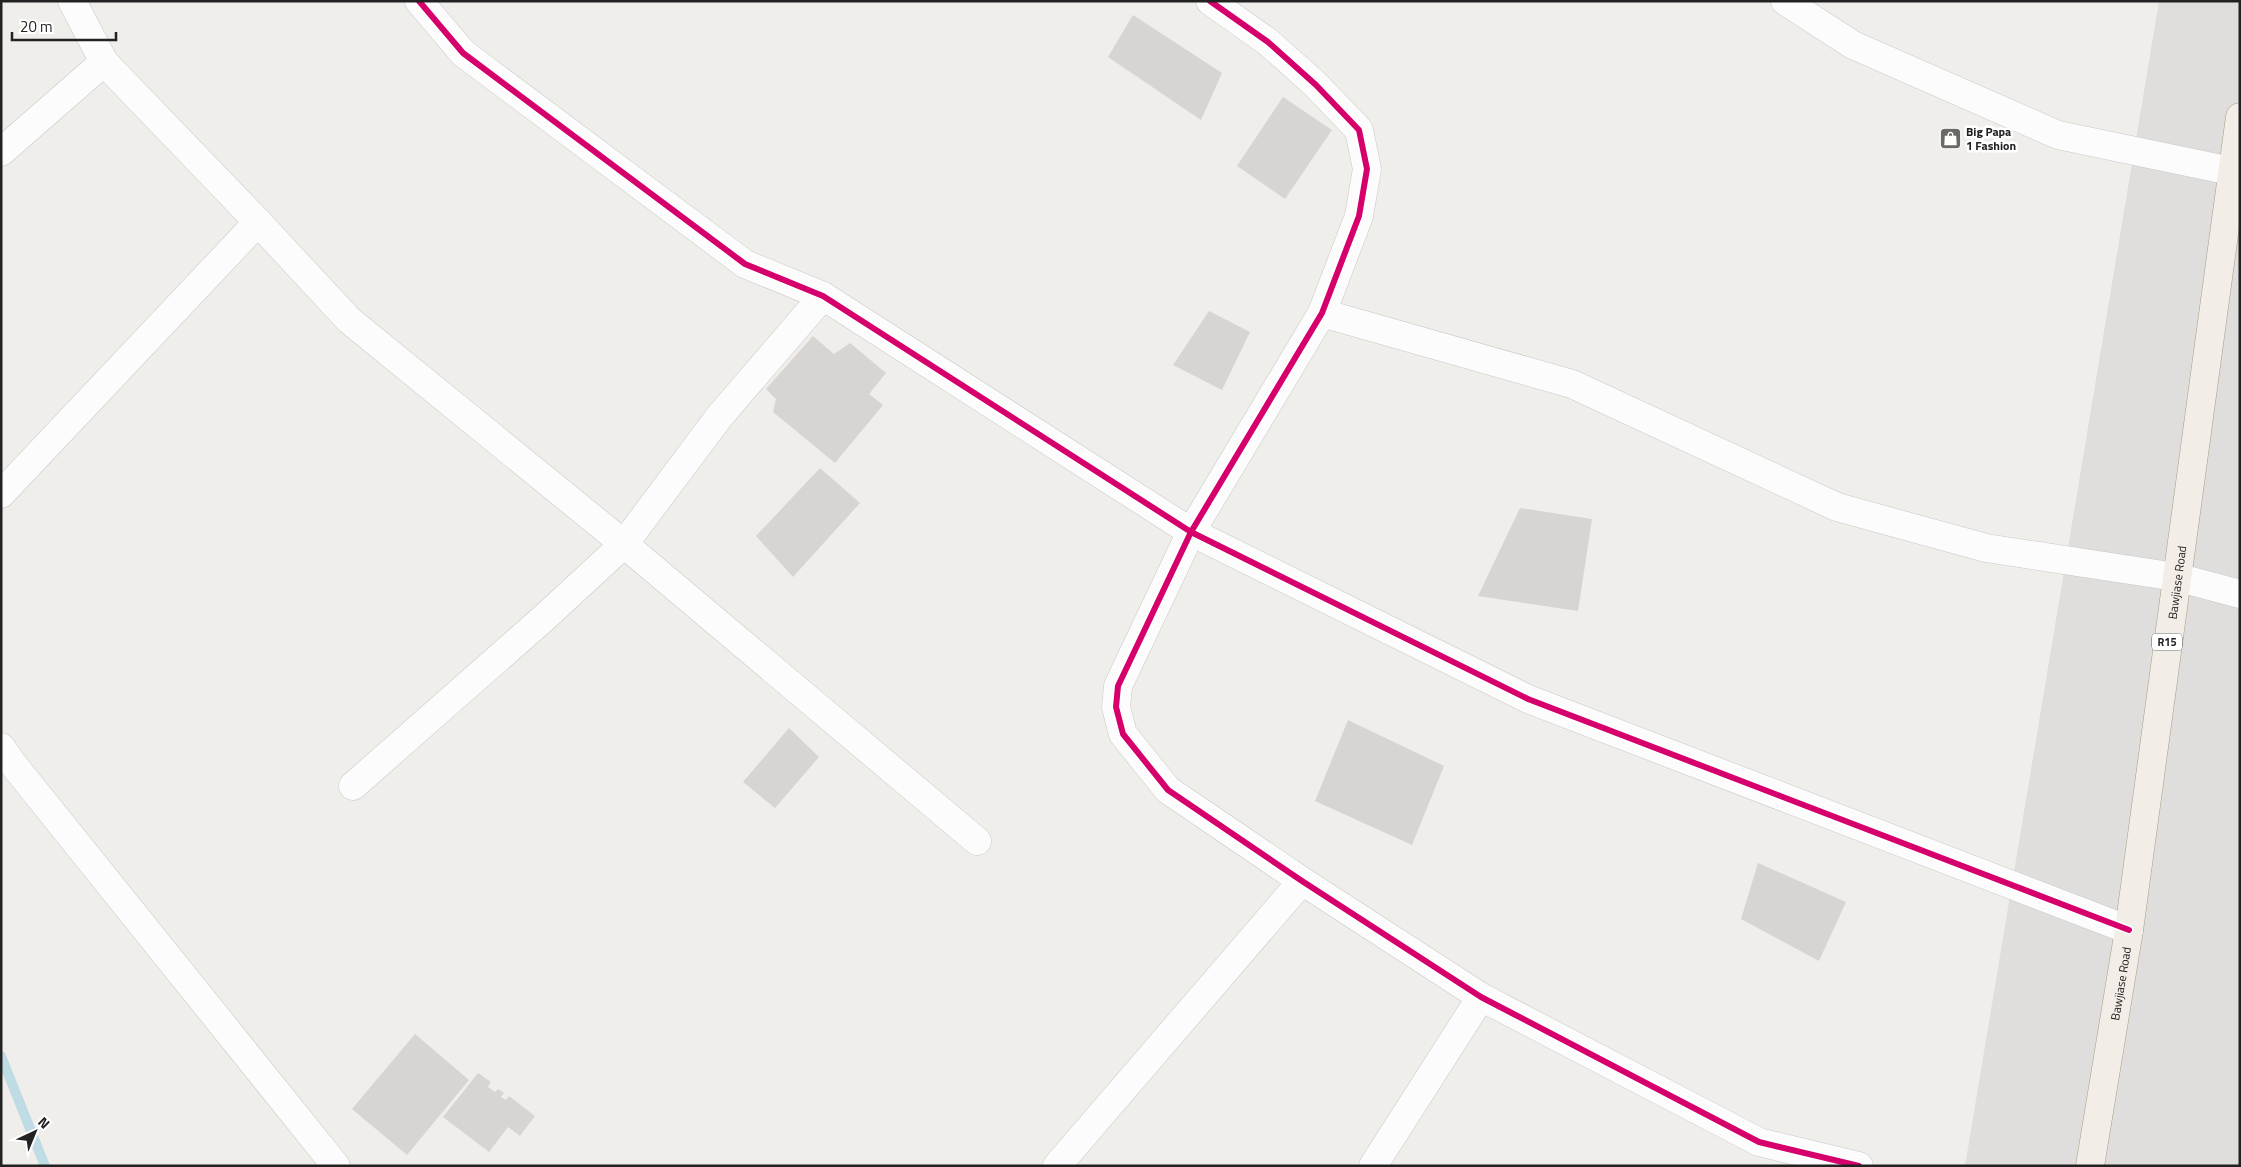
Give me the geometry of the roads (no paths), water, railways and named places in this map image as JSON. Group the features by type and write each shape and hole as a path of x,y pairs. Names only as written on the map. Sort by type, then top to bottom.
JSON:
{"main road":[{"name":"Bawjiase Road","path":"2090,1166 2129,930 2231,171 2240,117"}],"street":[{"path":"72,1 104,62 349,320 624,544 977,841"},
{"path":"419,1 463,53 745,264 823,296 1191,532 1528,699 2129,930"},
{"path":"1210,1 1268,42 1316,85 1359,130 1367,169 1359,216 1322,313 1191,532 1118,686 1116,707 1123,734 1168,790 1302,881 1481,997 1759,1142 1859,1166"},
{"path":"1786,1 1853,45 2058,136 2231,171"},
{"path":"1,152 104,62"},
{"path":"1,494 258,222"},
{"path":"353,786 546,617 624,544 719,418 823,296"},
{"path":"1322,313 1572,384 1837,507 1986,548 2176,577 2240,594"},
{"path":"1,747 336,1166"},
{"path":"1056,1166 1302,881"},
{"path":"1373,1166 1481,997"}],"waterway":[{"path":"1,1056 45,1166"}],"place":[{"name":"Big Papa 1 Fashion","path":"1950,138"}]}
